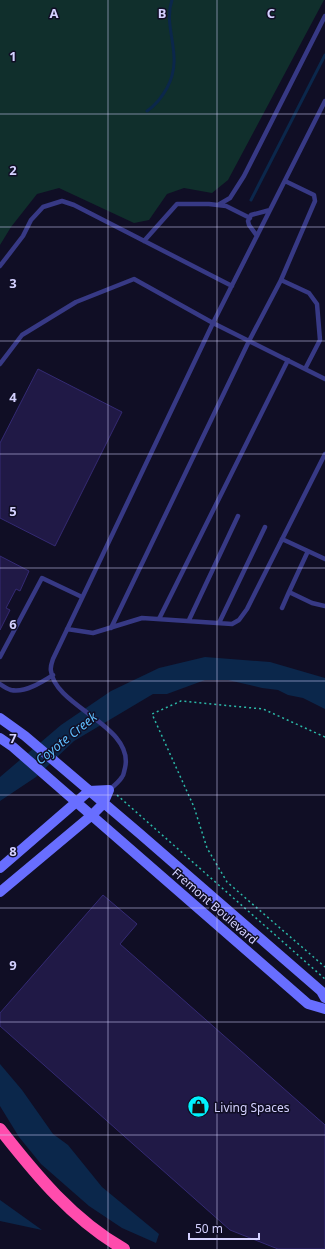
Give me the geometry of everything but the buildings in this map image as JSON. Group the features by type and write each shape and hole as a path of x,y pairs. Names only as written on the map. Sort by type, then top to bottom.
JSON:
{"highway":[{"path":"0,1129 46,1185 79,1219 124,1249"}],"main road":[{"name":"Fremont Boulevard","path":"0,718 25,736 322,991 325,998"},
{"name":"Fremont Boulevard","path":"0,738 14,747 308,1004 325,1009"},
{"path":"0,868 89,791 110,790 104,804 0,892"}],"lane":[{"path":"218,205 230,198 244,176 325,16"},
{"path":"110,790 123,776 127,761 123,746 110,732 68,696 56,683 51,670 53,659 213,323 325,102"},
{"path":"111,628 249,341 280,280 315,201 314,195 285,181"},
{"path":"0,266 23,236 31,220 43,207 62,201 74,205 232,286"},
{"path":"144,241 177,204 226,206 250,218"},
{"path":"257,236 249,225 250,218 252,215 270,210"},
{"path":"0,364 22,336 76,302 134,279 213,323 325,379"},
{"path":"280,280 309,293 317,304 320,340 305,369"},
{"path":"159,619 288,360"},
{"path":"67,629 93,633 142,618 232,624 239,620 247,609 325,454"},
{"path":"189,620 238,516"},
{"path":"219,622 265,527"},
{"path":"282,539 325,559"},
{"path":"282,608 308,551"},
{"path":"0,657 42,578 82,597"},
{"path":"289,592 312,603 325,606"},
{"path":"0,684 11,690 25,689 40,683 53,675"}],"path":[{"path":"325,737 263,710 181,701 152,714 194,807 207,848 227,882 325,967"},
{"path":"110,790 325,979"}],"green space":[{"path":"0,0 324,0 228,180 212,193 184,188 167,194 149,220 134,223 59,188 37,194 11,227 0,245"}],"water":[{"name":"Coyote Creek","path":"205,657 270,662 325,678 325,709 303,698 288,695 278,690 228,680 205,680 167,694 153,694 74,741 36,777 0,801 0,777 61,725 111,691 159,668"},
{"path":"0,1064 22,1090 53,1134 68,1145 102,1187 159,1234 156,1243 122,1228 89,1206 41,1164 19,1137 0,1106"},
{"path":"0,1200 42,1230 0,1221"}],"waterway":[{"path":"147,111 161,98 172,76 174,64 170,21 172,0"},
{"path":"251,200 325,55"}],"place":[{"name":"Living Spaces","path":"199,1107"}]}
